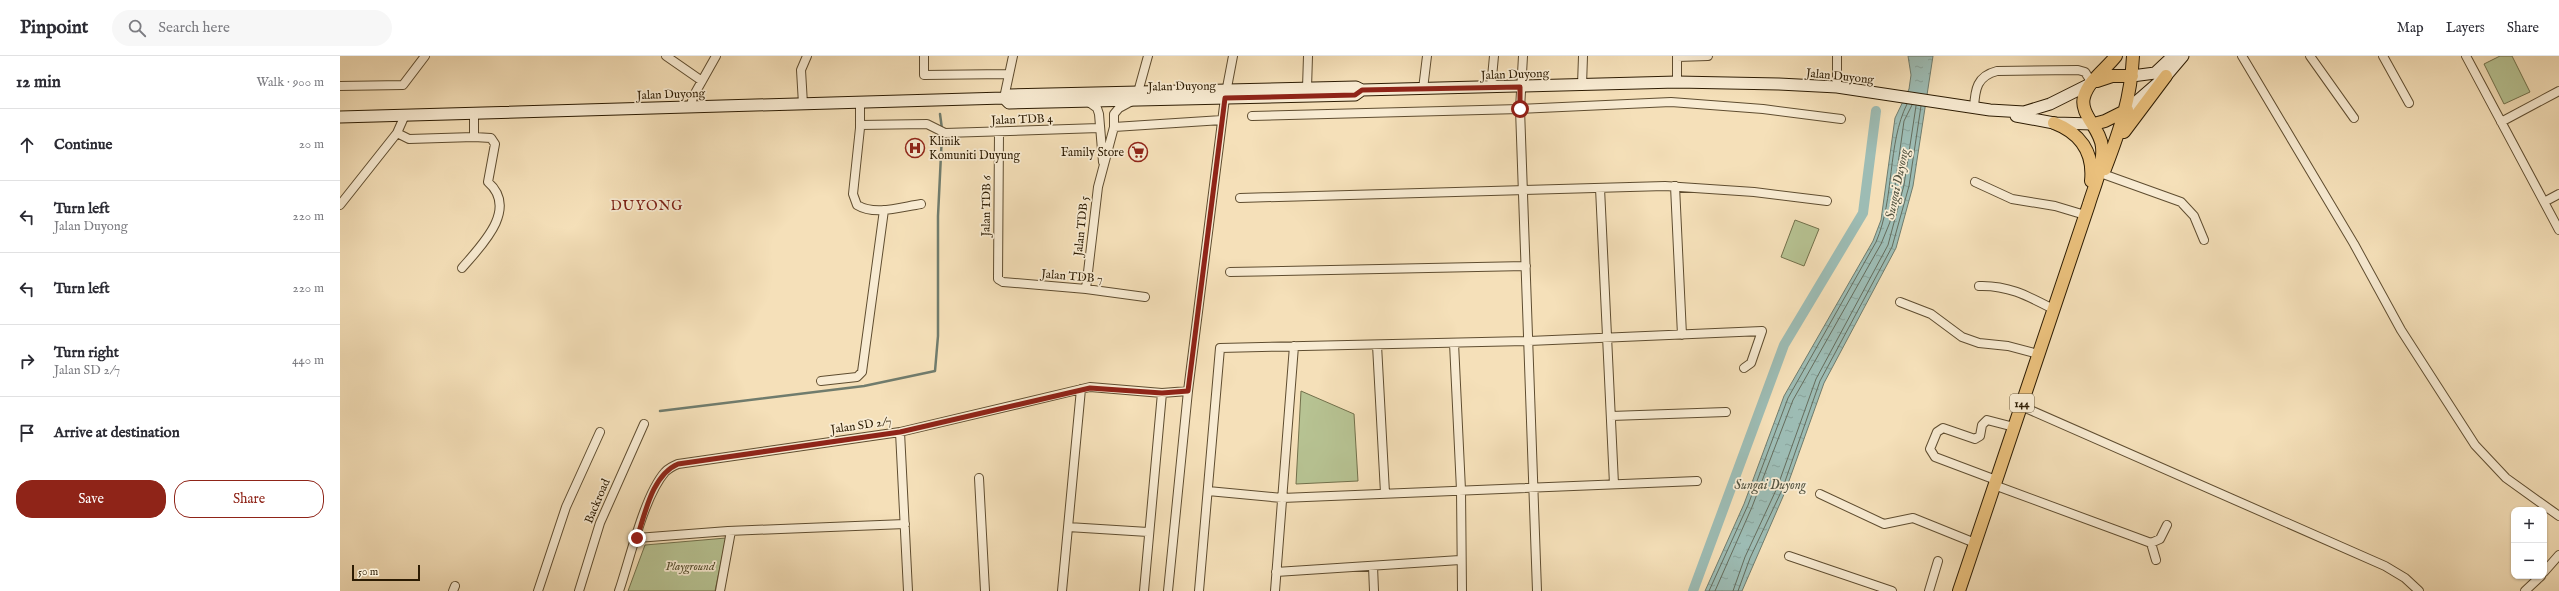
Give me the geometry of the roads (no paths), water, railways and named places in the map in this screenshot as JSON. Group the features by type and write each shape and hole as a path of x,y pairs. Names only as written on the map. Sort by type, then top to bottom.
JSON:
{"main road":[{"name":"144","path":"1958,591 2087,210 2102,158 2101,138 2094,124 2085,112 2083,99 2092,83 2116,56"},
{"name":"144","path":"2087,210 2103,174 2127,110 2132,76 2133,56"},
{"path":"2092,83 2112,76 2132,76 2155,73 2173,56"},
{"path":"2111,153 2126,127 2183,56"},
{"name":"144","path":"2094,124 2105,121 2127,110 2166,76"},
{"name":"Jalan Duyong","path":"1226,94 1307,88 1356,87 1362,90 1491,88 1677,82 1837,87 1974,108 2024,112 2037,109 2092,83"},
{"name":"Jalan Duyong","path":"340,117 1004,98 1010,95 1355,95 1362,90"},
{"name":"Jalan Duyong","path":"1004,98 1009,103 1087,101 1136,96"},
{"path":"1990,110 2054,123 2094,124"},
{"path":"2054,123 2075,134 2088,153 2092,178 2087,210"}],"street":[{"path":"340,86 403,85 425,56"},
{"path":"666,56 702,81"},
{"path":"690,107 694,95 716,56"},
{"path":"803,104 801,70 807,56"},
{"path":"924,56 924,75 1008,74"},
{"path":"1004,98 1013,56"},
{"path":"1136,96 1148,56"},
{"path":"1168,591 1188,391 1222,120 1233,56"},
{"path":"1307,88 1308,56"},
{"path":"1423,89 1427,56"},
{"path":"1491,88 1494,56"},
{"path":"1523,56 1520,87 1520,109 1534,487 1536,591"},
{"path":"1582,85 1583,56"},
{"path":"1677,82 1677,56 1708,56"},
{"path":"1837,56 1837,87"},
{"path":"2242,56 2354,244 2401,330 2475,445 2506,478 2559,516"},
{"path":"2310,56 2354,118"},
{"path":"2383,56 2409,104"},
{"path":"2466,56 2559,230"},
{"path":"1974,108 1977,83 1981,77 1997,71 2078,70 2084,72 2092,83"},
{"path":"2501,122 2559,91"},
{"name":"Jalan TDB 5","path":"1086,289 1098,187 1114,127 1114,114 1119,108 1136,96"},
{"path":"1087,101 1097,108 1103,167"},
{"path":"860,102 860,126 854,199 862,208 884,210 921,204"},
{"path":"1252,116 1520,109 1672,102 1763,109 1841,119"},
{"path":"474,113 474,137"},
{"path":"340,205 397,134 405,115"},
{"path":"1114,127 1222,120"},
{"name":"Jalan TDB 4","path":"860,126 927,124 942,131 999,132 1099,128"},
{"name":"Jalan TDB 6","path":"998,279 999,132"},
{"path":"397,134 409,139 474,137 491,138 495,144 488,182 499,194 500,205 491,232 462,268"},
{"path":"2103,174 2181,202 2194,216 2204,240"},
{"path":"1975,182 2012,199 2087,210"},
{"path":"1240,198 1524,192 1675,186 1827,201"},
{"path":"1675,186 1682,335"},
{"path":"1600,188 1614,484"},
{"path":"2544,202 2559,194"},
{"path":"821,381 857,377 862,372 884,210"},
{"path":"1230,272 1526,266"},
{"name":"Jalan TDB 7","path":"998,279 1003,282 1086,289 1145,297"},
{"path":"1979,286 1994,286 2015,290 2053,309"},
{"path":"1900,302 1931,314 1962,337 1979,343 2008,346 2038,354"},
{"path":"1199,591 1220,348 1529,341 1762,331 1751,363 1744,368"},
{"path":"1454,343 1460,490 1460,560 1462,591"},
{"path":"1377,344 1385,493"},
{"path":"1274,591 1294,346"},
{"name":"Jalan SD 2/7","path":"619,591 649,501 663,474 669,468 678,464 900,432 1081,389 1099,387 1162,393 1188,391"},
{"path":"1062,591 1081,389"},
{"path":"1144,591 1148,532 1162,393"},
{"path":"2021,406 2385,566 2417,590"},
{"path":"1611,416 1726,412"},
{"path":"2014,427 1988,420 1982,425 1980,436 1975,439 1943,428 1937,432 1930,449 1935,457 2151,543 2160,539 2167,525"},
{"name":"Backroad","path":"580,591 600,523 644,424"},
{"path":"538,591 566,507 600,432"},
{"path":"900,432 908,591"},
{"path":"979,478 985,591"},
{"path":"1208,492 1282,498 1697,481"},
{"path":"1820,494 1884,524 1913,518 1975,543"},
{"path":"637,538 731,531 905,524"},
{"path":"1068,527 1148,532"},
{"path":"720,591 731,531"},
{"path":"2151,543 2156,560"},
{"path":"2547,569 2559,555"},
{"path":"1789,556 1892,591"},
{"path":"1276,572 1460,560"},
{"path":"1929,591 1938,561"},
{"path":"1373,566 1374,591"},
{"path":"2525,591 2537,579"}],"water":[{"name":"Sungai Duyong","path":"1908,56 1933,56 1913,186 1896,248 1824,383 1785,492 1742,591 1705,591 1744,504 1784,396 1873,241 1881,220 1895,118 1909,89 1911,75"}],"waterway":[{"path":"1693,591 1784,345 1863,213 1876,111"},
{"path":"940,114 942,129"},
{"path":"660,411 864,386 935,371 938,336 938,216 942,134"}],"place":[{"name":"Klinik Komuniti Duyung","path":"915,148"},
{"name":"Family Store","path":"1138,152"}],"district":[{"name":"DUYONG","path":"647,205"}],"park label":[{"name":"Playground","path":"690,566"}]}
